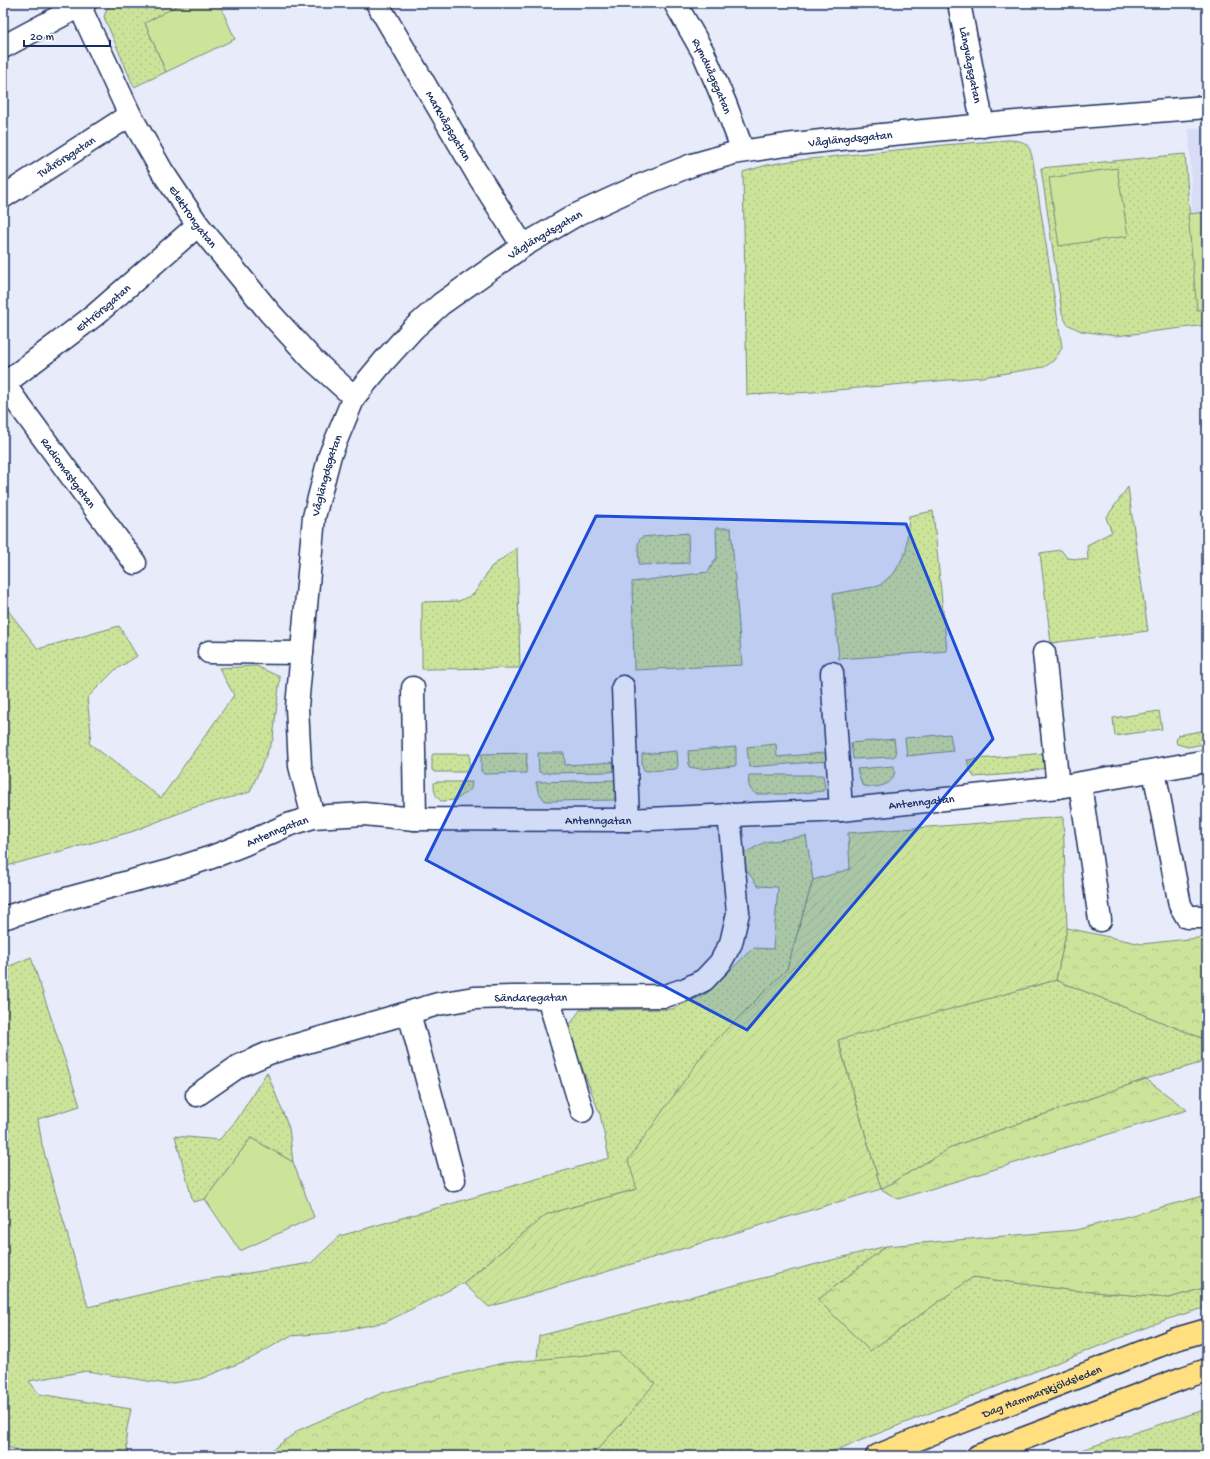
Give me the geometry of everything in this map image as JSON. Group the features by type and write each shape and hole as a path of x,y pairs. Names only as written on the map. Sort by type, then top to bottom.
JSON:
{"main road":[{"name":"Dag Hammarskjöldsleden","path":"878,1456 940,1430 1176,1339 1207,1330"},
{"path":"978,1456 1207,1370"}],"street":[{"name":"Markvågsgatan","path":"377,3 476,172 523,246"},
{"name":"Rymdvågsgatan","path":"675,3 702,52 725,103 743,151"},
{"name":"Långvågsgatan","path":"959,3 983,126"},
{"path":"3,47 81,4"},
{"name":"Elektrongatan","path":"81,4 130,115 162,171 198,225 270,313 312,359 354,397"},
{"name":"Våglängdsgatan","path":"313,817 300,766 297,707 314,517 330,455 354,397 413,329 441,304 523,246 576,215 639,186 692,165 743,151 786,145 1035,121 1207,107"},
{"name":"Tvårörsgatan","path":"3,197 130,115"},
{"name":"Ettrörsgatan","path":"3,383 95,315 198,225"},
{"name":"Radiomastgatan","path":"3,383 135,563"},
{"path":"209,652 302,653"},
{"path":"1044,653 1058,787"},
{"path":"832,673 841,810"},
{"path":"623,687 628,820"},
{"path":"413,688 415,819"},
{"name":"Antenngatan","path":"3,918 172,870 212,857 288,825 313,817 364,814 415,819 628,820 730,814 841,810 1080,784 1207,760"},
{"path":"1154,771 1180,905 1187,916 1207,917"},
{"path":"1080,784 1100,920"},
{"name":"Sändaregatan","path":"197,1094 239,1066 269,1053 438,1004 474,998 665,996 686,989 704,980 720,963 731,943 738,913 730,814"},
{"path":"548,997 582,1111"},
{"path":"409,1013 454,1180"}],"highlighted area":[{"path":"596,516 906,524 993,739 747,1030 426,860"}],"shaded area":[{"path":"1207,127 1207,323 1196,324 1189,129"}],"green space":[{"path":"109,3 183,4 145,23 166,72 134,87 104,17"},
{"path":"182,3 219,3 235,39 166,72 145,23"},
{"path":"1008,140 1019,141 1026,144 1030,150 1033,161 1062,347 1053,361 1044,367 982,377 814,392 747,395 743,172 767,165 791,161"},
{"path":"1185,154 1190,220 1207,308 1207,325 1116,336 1081,331 1067,324 1062,313 1041,168"},
{"path":"1117,168 1128,236 1059,246 1049,178"},
{"path":"1207,212 1207,309 1197,310 1188,214"},
{"path":"1128,487 1148,631 1051,643 1040,553 1061,550 1067,558 1088,560 1087,545 1112,532 1106,518"},
{"path":"933,511 947,651 839,659 833,594 879,586 895,572 906,551 909,516"},
{"path":"716,528 731,528 742,665 634,670 632,582 708,572 717,557"},
{"path":"688,533 689,563 639,565 638,544 642,537"},
{"path":"517,548 520,668 422,669 422,602 459,601 474,594 491,567"},
{"path":"3,604 38,649 119,626 137,656 115,670 87,698 91,733 89,743 161,798 234,695 219,668 256,666 280,677 273,739 250,792 192,808 131,832 3,867"},
{"path":"1159,711 1162,729 1115,736 1113,718"},
{"path":"1207,730 1207,743 1188,747 1177,744 1176,741 1178,735"},
{"path":"950,734 953,751 907,756 905,738"},
{"path":"894,739 896,755 893,757 853,759 851,743"},
{"path":"776,744 777,757 823,753 829,755 830,758 827,761 749,767 747,747"},
{"path":"736,747 735,766 701,769 689,767 688,751"},
{"path":"677,751 678,765 676,769 644,770 642,764 642,754"},
{"path":"527,753 526,773 484,774 481,771 481,754"},
{"path":"538,753 564,753 565,765 617,762 619,770 609,772 543,773 539,772"},
{"path":"1045,753 1046,768 1013,774 974,777 967,760"},
{"path":"433,754 470,754 469,772 434,772 432,770"},
{"path":"894,766 894,775 889,782 876,787 862,785 857,769"},
{"path":"749,775 823,775 825,788 823,791 792,794 756,794 749,786"},
{"path":"617,780 621,795 615,800 545,801 538,791 536,782"},
{"path":"472,782 471,789 456,800 441,801 435,793 434,783"},
{"path":"1063,817 1067,928 1056,980 838,1040 881,1189 489,1307 463,1283 547,1214 637,1189 628,1160 706,1050 787,969 813,880 850,869 848,833"},
{"path":"806,836 813,880 787,969 706,1050 637,1189 547,1214 463,1283 386,1322 330,1333 290,1336 252,1358 200,1379 166,1384 87,1371 29,1381 39,1394 131,1409 126,1433 128,1456 42,1456 3,1446 3,969 31,957 80,1106 38,1119 42,1145 88,1307 199,1281 311,1263 340,1236 609,1158 600,1114 567,1029 580,1010 672,1009 706,994 753,948 773,949 778,887 758,886 737,857 765,842"},
{"path":"1067,928 1142,944 1207,937 1207,1040 1056,980"},
{"path":"1056,980 1207,1040 1207,1061 1146,1079 954,1146 881,1189 838,1039"},
{"path":"267,1072 289,1128 293,1162 251,1138 205,1199 193,1202 175,1136 219,1140 236,1121"},
{"path":"1146,1079 1187,1110 898,1199 881,1189 954,1146"},
{"path":"251,1138 293,1162 314,1217 240,1251 205,1199"},
{"path":"1207,1195 1207,1287 1169,1298 1068,1290 973,1277 870,1351 818,1300 886,1246 1076,1230"},
{"path":"886,1246 818,1300 870,1351 973,1277 1068,1290 1169,1298 1207,1287 1207,1307 1165,1320 834,1451 816,1456 591,1456 621,1424 537,1360 539,1336"},
{"path":"618,1352 655,1383 621,1424 591,1456 264,1456 299,1430 382,1393 503,1363"},
{"path":"1207,1409 1207,1456 1067,1456 1081,1450"}]}
